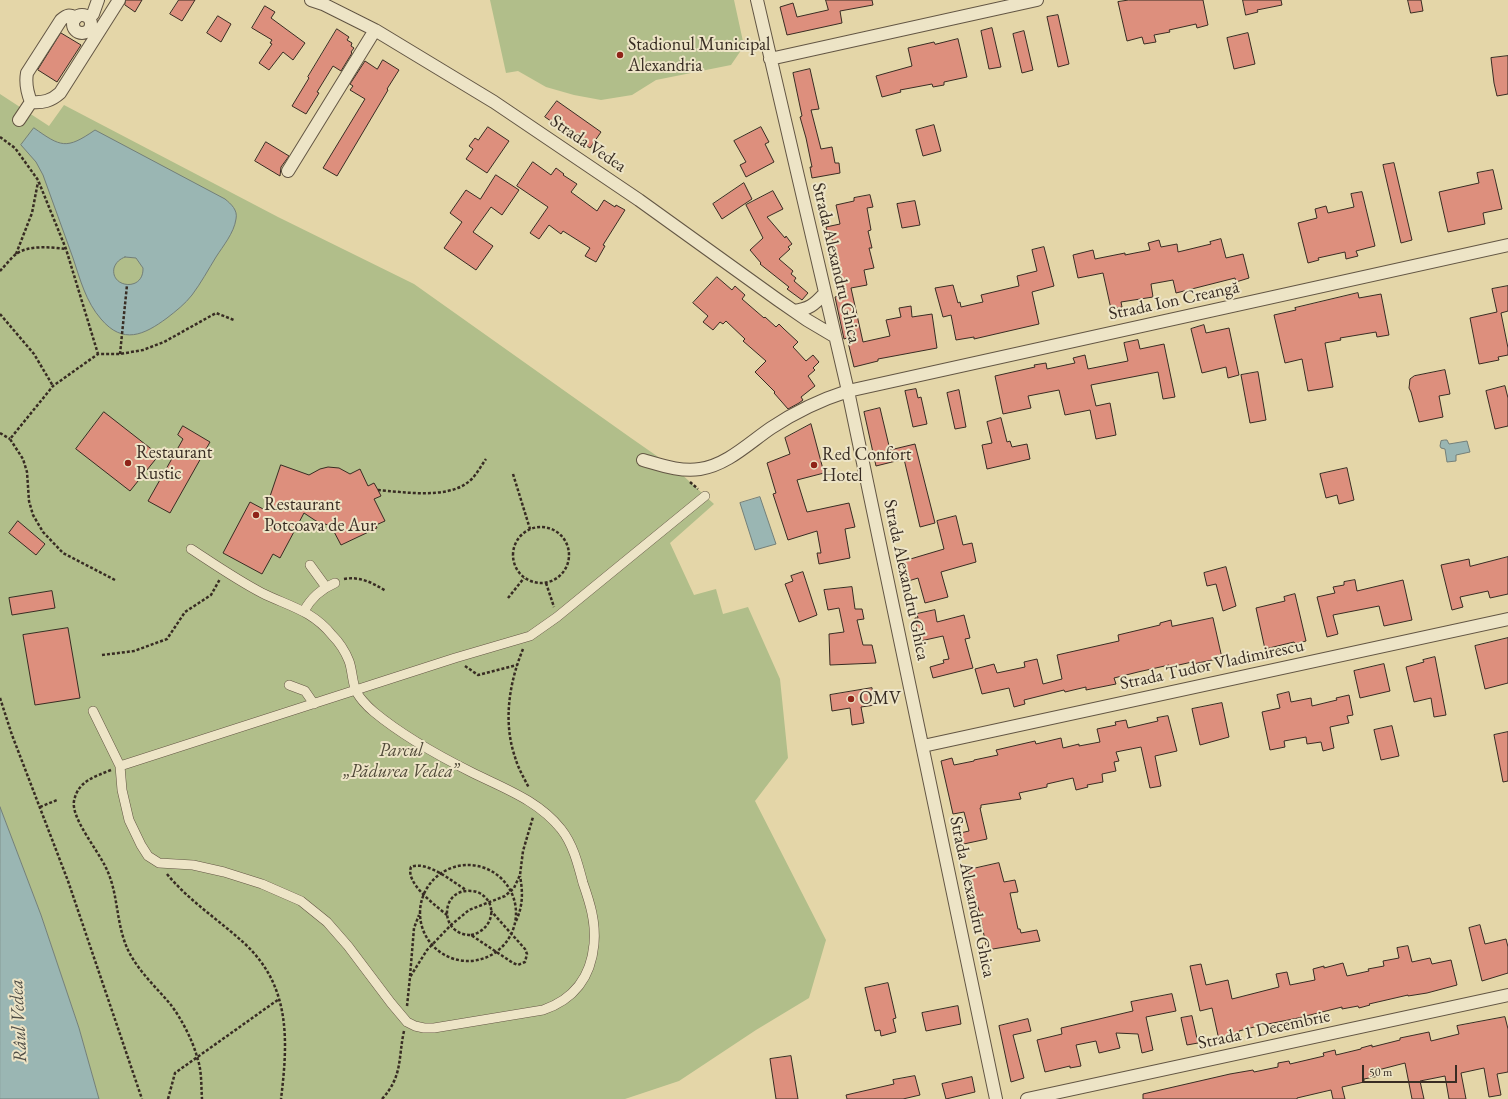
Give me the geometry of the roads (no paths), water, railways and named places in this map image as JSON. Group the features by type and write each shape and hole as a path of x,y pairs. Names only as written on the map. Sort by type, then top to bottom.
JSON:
{"street":[{"path":"92,27 93,14 98,0"},
{"path":"31,102 42,103 54,99 60,92 92,27 119,0"},
{"name":"Strada Vedea","path":"311,0 323,4 375,30 522,120 639,200 794,311 834,336"},
{"name":"Strada Alexandru Ghica","path":"757,0 824,294 848,391 996,1099"},
{"path":"770,59 1037,0"},
{"path":"31,102 25,83 27,73 61,20 66,15 76,18 84,15 92,27"},
{"path":"288,171 375,30"},
{"path":"19,120 31,102"},
{"name":"Strada Ion Creangă","path":"643,460 677,470 692,470 712,466 725,460 771,428 799,411 825,398 848,391 1508,245"},
{"path":"794,311 807,309 816,303 824,294"},
{"path":"120,766 455,658 530,636 557,617 706,496"},
{"path":"93,711 120,766 122,790 129,820 148,856 159,863 194,865 224,872 262,884 300,901 327,922 348,946 390,1003 407,1022 424,1028 434,1028 543,1010 557,1006 579,987 587,973 593,956 595,932 593,916 574,852 562,830 550,817 534,804 511,790 471,772 430,750 405,735 372,711 355,690 350,662 342,647 325,627 304,611 262,593 191,549"},
{"path":"304,611 309,601 330,585 310,565"},
{"name":"Strada Tudor Vladimirescu","path":"923,746 1508,619"},
{"path":"288,685 305,691 314,704"},
{"name":"Strada 1 Decembrie","path":"1027,1099 1508,995"}],"water":[{"path":"34,128 51,139 64,144 77,141 95,130 225,199 235,210 235,224 228,239 189,298 167,318 150,329 134,335 125,335 109,327 101,319 87,298 43,175 36,162 21,145","holes":["125,257 136,258 143,268 142,276 138,281 133,284 127,284 117,280 114,275 114,268 117,262"]},
{"path":"1447,440 1449,444 1467,441 1470,452 1456,455 1456,461 1447,462 1445,449 1441,448 1440,446 1441,441"},
{"path":"760,497 776,544 755,550 740,503"},
{"name":"Râul Vedea","path":"0,807 41,915 79,1028 99,1099 0,1099"}],"place":[{"name":"Stadionul Municipal Alexandria","path":"620,55"},
{"name":"Restaurant Rustic","path":"128,463"},
{"name":"Red Confort Hotel","path":"814,465"},
{"name":"Restaurant Potcoava de Aur","path":"256,515"},
{"name":"OMV","path":"851,699"}],"park label":[{"name":"Parcul „Pădurea Vedea”","path":"401,761"}]}
